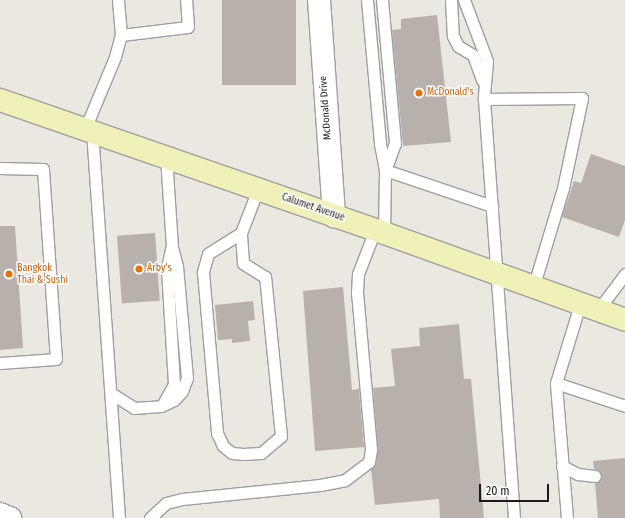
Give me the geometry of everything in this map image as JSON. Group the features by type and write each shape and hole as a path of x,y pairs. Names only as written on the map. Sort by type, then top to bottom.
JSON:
{"main road":[{"name":"Calumet Avenue","path":"0,100 258,189 625,320"}],"street":[{"name":"McDonald Drive","path":"319,0 334,216"},
{"path":"0,514 10,518"}],"lane":[{"path":"118,0 121,35 115,57 88,130 112,394 119,518"},
{"path":"121,35 188,28 186,0"},
{"path":"367,0 380,144 385,170"},
{"path":"150,518 166,503 320,485 345,480 369,462 371,450 357,293 358,274 380,232 385,170 394,143 382,0"},
{"path":"450,0 454,36 458,46 473,55 477,61 484,86"},
{"path":"464,0 486,61 484,99 514,518"},
{"path":"484,99 582,98 563,188 533,288"},
{"path":"112,394 134,408 162,406 174,400 182,391 187,378 177,266 172,247 166,157"},
{"path":"0,168 43,169 56,359 0,363"},
{"path":"385,170 492,206"},
{"path":"241,233 208,254 203,272 217,433 223,446 232,453 243,454 261,453 281,436 265,277 244,263 241,233 258,189"},
{"path":"567,518 556,383 589,307 625,274"},
{"path":"556,383 625,406"},
{"path":"562,466 578,474 595,476"}],"building":[{"path":"222,0 296,0 296,85 222,85"},
{"name":"McDonald's","path":"437,15 451,142 403,146 392,30 401,29 401,19"},
{"path":"591,154 625,166 625,220 619,237 562,217 574,181 581,183"},
{"name":"Bangkok Thai & Sushi","path":"0,226 15,226 23,348 0,350"},
{"name":"Arby's","path":"155,233 160,301 122,303 117,236"},
{"path":"343,287 352,390 359,389 364,447 315,451 303,291"},
{"path":"253,301 255,320 248,321 250,341 232,343 232,339 218,340 215,305"},
{"path":"459,324 464,379 471,379 484,518 440,518 439,499 375,505 371,469 376,463 378,449 373,388 395,386 391,349 420,346 419,328"},
{"path":"625,458 625,518 598,518 595,483 602,476 599,471 594,469 593,461"}],"place":[{"name":"McDonald's","path":"419,93"},
{"name":"Arby's","path":"139,269"},
{"name":"Bangkok Thai & Sushi","path":"9,274"}]}
